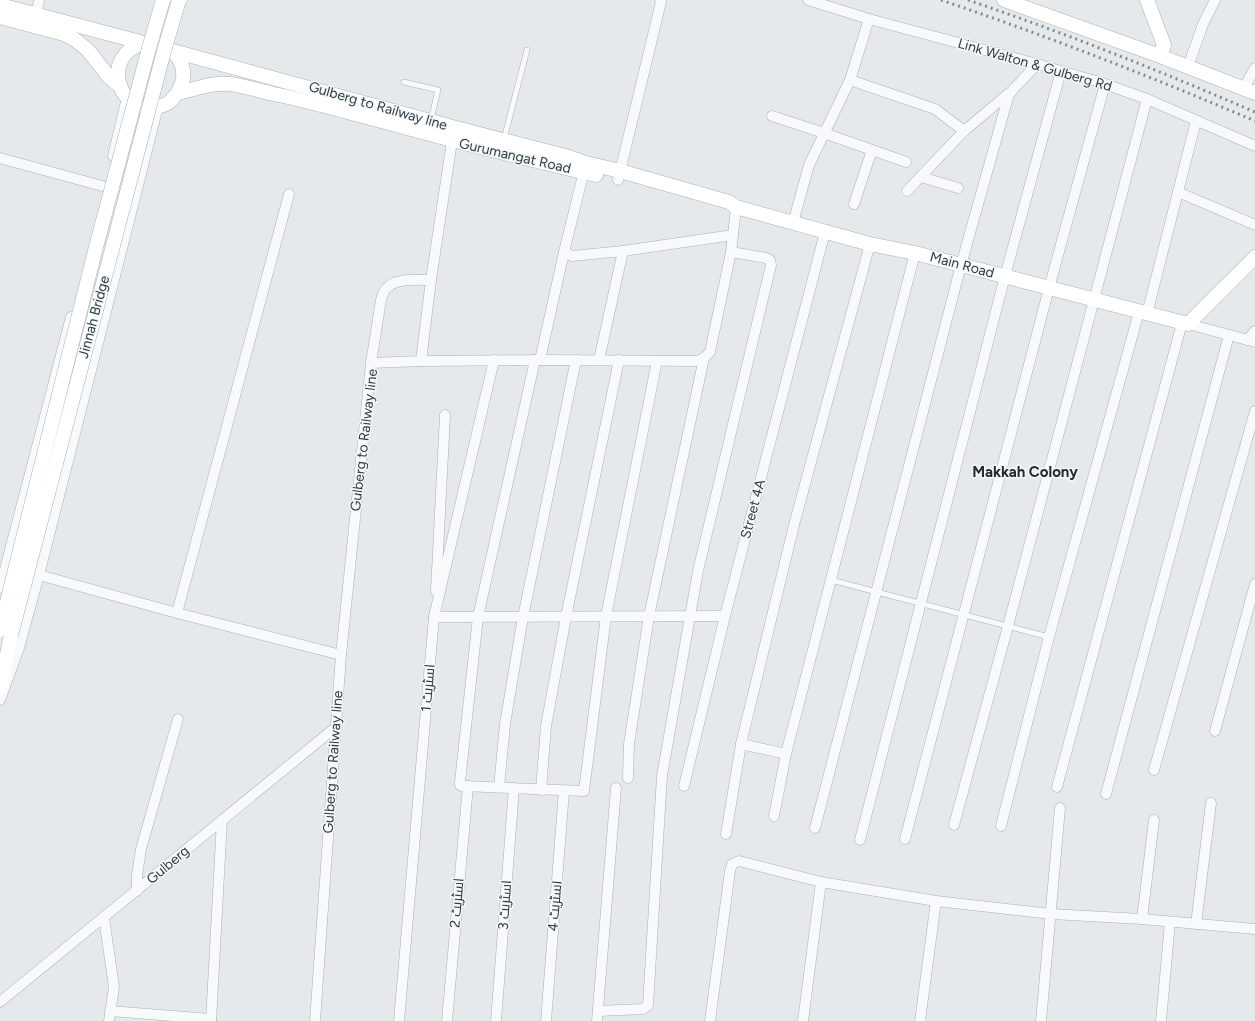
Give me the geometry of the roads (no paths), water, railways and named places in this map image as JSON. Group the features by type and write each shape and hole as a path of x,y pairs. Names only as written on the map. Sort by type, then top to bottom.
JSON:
{"main road":[{"name":"Jinnah Bridge","path":"4,632 95,252 163,0"},
{"name":"Jinnah Bridge","path":"4,632 179,0"},
{"path":"1004,0 1160,56 1249,90"},
{"path":"1147,0 1164,45 1160,56"},
{"path":"0,5 131,38 145,43 160,43 172,50 182,64 183,80 177,94 169,102 158,107 147,107 136,104 108,76 88,50 74,39 64,34 0,17"},
{"path":"124,92 118,72 122,59 131,48 145,43"},
{"name":"Gulberg to Railway line","path":"172,50 431,121 454,134"},
{"name":"Gurumangat Road","path":"177,94 209,84 233,84 454,134 584,168"},
{"path":"454,134 503,140 569,157 584,168"},
{"name":"Main Road","path":"584,168 728,202 736,207 825,232 962,265 1185,324"},
{"path":"1185,324 1255,257"},
{"path":"0,689 4,632"}],"street":[{"path":"36,15 39,0"},
{"path":"145,43 159,0"},
{"path":"172,50 184,0"},
{"path":"619,176 661,2 660,0"},
{"name":"Link Walton & Gulberg Rd","path":"808,0 869,19 1037,64 1105,84 1147,100 1255,146"},
{"path":"1188,67 1203,24 1216,0"},
{"path":"793,223 808,165 850,80 869,19"},
{"path":"907,191 964,132 1008,94 1037,64"},
{"path":"1249,90 1255,68"},
{"path":"860,840 1005,276 1061,71"},
{"path":"850,80 935,109 964,132"},
{"path":"905,839 1049,288 1105,84"},
{"path":"0,588 3,566 106,188 124,92"},
{"path":"815,828 1008,94"},
{"path":"954,825 1147,100"},
{"path":"0,700 19,648 39,575 158,107"},
{"path":"772,116 824,132 906,162"},
{"path":"1001,826 1049,637 1178,192 1196,121"},
{"name":"Gulberg to Railway line","path":"315,1021 341,655 371,363 421,361 430,280 454,134"},
{"path":"854,204 872,150"},
{"path":"0,158 106,188"},
{"path":"584,168 537,360 478,617 460,782 460,785 462,786 584,791 606,616 658,360"},
{"path":"921,177 958,188"},
{"path":"1178,192 1255,225"},
{"path":"177,613 289,194"},
{"path":"421,361 697,361 704,358 710,352 731,252 736,207"},
{"name":"Street 4A","path":"684,786 725,616 825,232"},
{"path":"564,252 572,256 623,251 733,235"},
{"path":"726,834 741,744 794,525 870,244"},
{"path":"599,360 623,251"},
{"path":"616,788 598,1016 643,1009 648,1005 662,776 698,571 771,265 770,260 766,258 731,252"},
{"path":"774,816 786,754 915,253"},
{"path":"371,363 381,300 384,291 389,285 397,282 430,280"},
{"path":"1057,787 1185,324 1251,341 1255,331"},
{"path":"1106,794 1229,335"},
{"path":"628,778 629,744 649,616 704,358"},
{"name":"اسٹریٹ 1","path":"399,1021 434,617 494,360"},
{"path":"499,788 505,724 523,617 576,360"},
{"path":"541,790 546,726 566,617 619,360"},
{"path":"1154,770 1255,411"},
{"path":"445,415 434,617 725,616"},
{"path":"39,575 177,613 341,655"},
{"path":"1215,731 1255,584"},
{"path":"137,891 136,875 141,849 178,719"},
{"name":"Gulberg","path":"0,1002 336,727"},
{"path":"741,744 786,754"},
{"name":"اسٹریٹ 2","path":"447,1021 468,786"},
{"name":"اسٹریٹ 3","path":"496,1021 514,788"},
{"name":"اسٹریٹ 4","path":"546,1021 564,791"},
{"path":"1196,924 1211,803"},
{"path":"1041,1021 1060,808"},
{"path":"104,918 114,987 110,1016 211,1020 222,820"},
{"path":"1142,919 1154,820"},
{"path":"710,1021 730,871 732,864 739,861 821,882 936,901 1051,914 1142,919 1255,929"},
{"path":"803,1021 821,882"},
{"path":"920,1021 936,901"},
{"path":"1161,1021 1170,922"}],"lane":[{"path":"503,140 527,50"},
{"path":"404,82 438,90 431,121"},
{"path":"830,580 1049,637"}],"railway":[{"path":"941,0 1099,58 1255,121"},
{"path":"968,0 1112,53 1255,112"}],"district":[{"name":"Makkah Colony","path":"1025,472"}]}
